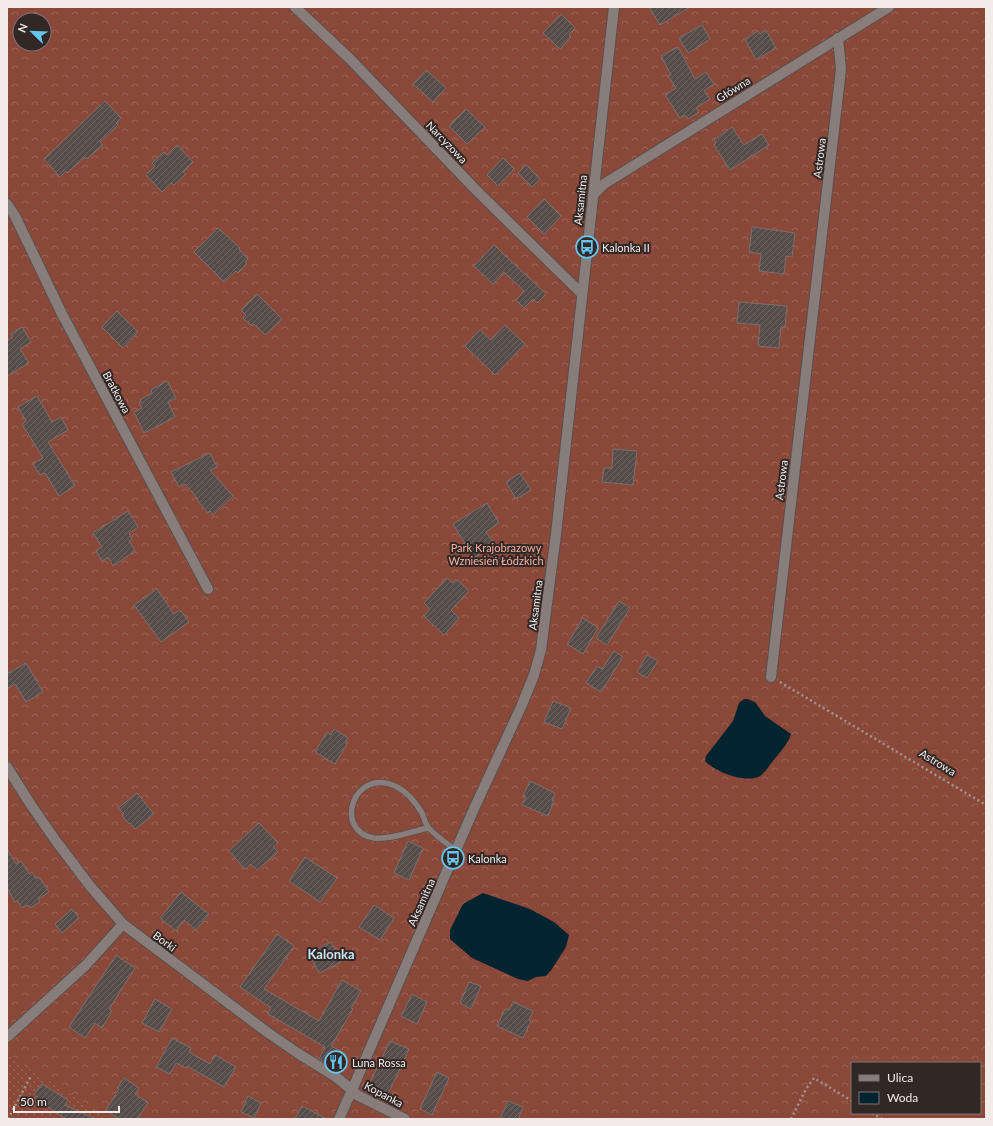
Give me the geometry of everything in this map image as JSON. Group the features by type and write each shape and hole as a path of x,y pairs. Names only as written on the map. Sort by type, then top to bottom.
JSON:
{"street":[{"name":"Narcyzowa","path":"296,7 350,59 477,191 582,294"},
{"name":"Aksamitna","path":"339,1119 523,701 534,675 541,650 554,549 614,7"},
{"name":"Główna","path":"593,195 604,184 889,7"},
{"name":"Astrowa","path":"770,677 841,69 838,38"},
{"name":"Bratkowa","path":"7,204 62,314 208,589"},
{"name":"Borki","path":"7,767 56,841 90,886 123,924 267,1032 336,1077 352,1090"},
{"path":"7,1037 86,965 123,924"},
{"name":"Kopanka","path":"352,1090 357,1095 405,1119"}],"lane":[{"path":"428,828 384,838 374,838 365,835 353,822 351,812 352,802 358,793 367,785 378,782 387,783 397,787 407,794 422,814 428,828 457,850"}],"path":[{"name":"Astrowa","path":"770,677 986,804"},
{"path":"8,1119 30,1076"},
{"path":"791,1119 806,1089 814,1078 851,1100"}],"green space":[{"name":"Park Krajobrazowy Wzniesień Łódzkich","path":"7,7 986,7 986,1119 7,1119"},
{"path":"7,1054 110,1119 7,1119"}],"water":[{"path":"744,699 755,702 765,716 791,734 786,745 763,774 747,779 723,773 705,761 706,756 733,721 739,703"},
{"path":"483,893 530,909 554,922 569,935 566,947 546,976 536,977 528,981 518,979 472,958 450,939 450,930 463,904"}],"building":[{"path":"649,7 690,7 660,25"},
{"path":"561,14 575,28 569,34 571,37 560,49 543,33"},
{"path":"702,25 710,39 688,53 679,38"},
{"path":"766,30 776,48 756,60 745,39 758,31 760,34"},
{"path":"678,47 695,79 706,72 714,84 704,91 710,99 696,108 699,112 688,119 685,115 680,118 665,95 676,88 668,76 671,75 661,56"},
{"path":"426,70 446,88 433,102 413,84"},
{"path":"105,101 121,118 116,123 118,125 100,142 103,145 87,159 85,157 67,173 66,171 60,177 44,159"},
{"path":"466,109 485,127 467,144 449,126"},
{"path":"732,127 744,145 762,134 769,145 730,170 714,145 716,143 714,140"},
{"path":"177,145 193,162 183,172 186,174 174,185 171,183 162,192 146,175 155,166 152,163 164,152 167,155"},
{"path":"503,158 514,169 498,186 487,175"},
{"path":"526,165 540,179 532,187 518,173"},
{"path":"544,199 561,216 544,234 527,217"},
{"path":"752,227 795,233 792,257 786,256 784,274 759,271 761,254 749,252"},
{"path":"218,228 240,248 239,249 248,259 245,262 247,264 238,273 236,271 224,282 194,252"},
{"path":"494,245 546,294 537,303 533,299 524,308 516,300 524,291 504,272 493,284 474,266"},
{"path":"257,294 282,319 265,335 254,324 252,326 243,318 246,315 241,310"},
{"path":"739,302 787,306 785,327 781,327 779,348 758,346 760,325 737,323"},
{"path":"117,311 138,332 123,348 102,327"},
{"path":"505,325 525,344 495,375 465,346 480,330 491,340"},
{"path":"22,327 31,342 20,349 29,363 7,376 7,341 13,337 11,334"},
{"path":"167,381 176,398 168,402 175,417 144,433 134,412 142,408 139,403 142,402 140,400 152,393 151,390"},
{"path":"37,396 52,422 61,417 68,430 48,442 75,486 59,496 45,473 40,475 33,464 43,458 22,424 26,421 18,407"},
{"path":"613,449 637,451 633,485 602,482 604,468 612,468"},
{"path":"210,453 217,467 210,470 233,496 213,515 210,511 208,513 185,484 179,487 171,472"},
{"path":"520,473 531,490 516,499 506,482"},
{"path":"487,503 499,523 486,532 495,545 474,558 453,524"},
{"path":"128,511 138,527 129,533 132,539 129,541 135,551 113,566 108,557 102,561 96,551 102,547 93,533"},
{"path":"447,578 453,583 456,579 469,591 451,610 459,618 444,635 424,616 430,609 424,603"},
{"path":"157,589 174,614 180,610 189,622 161,642 134,605"},
{"path":"619,601 630,608 607,645 596,638"},
{"path":"583,618 598,628 583,654 567,644"},
{"path":"614,651 623,657 601,692 586,683 597,666 602,669"},
{"path":"647,655 658,661 647,678 637,672"},
{"path":"26,663 43,692 26,702 15,684 7,689 7,674"},
{"path":"553,701 571,708 562,729 544,722"},
{"path":"334,729 348,738 345,743 347,744 335,764 315,752 327,732 331,735"},
{"path":"530,781 555,793 552,801 554,801 548,816 522,805 526,797 523,796"},
{"path":"137,793 154,814 135,829 122,816 124,814 118,808"},
{"path":"259,823 278,843 273,847 278,852 257,870 251,864 245,869 229,851"},
{"path":"408,841 423,848 409,880 394,873"},
{"path":"7,849 16,864 21,861 29,874 32,872 36,879 39,877 49,892 38,899 40,902 30,908 28,905 22,908 17,900 15,902 7,888"},
{"path":"305,857 337,878 320,902 289,881"},
{"path":"181,892 209,914 196,930 184,920 176,931 160,918"},
{"path":"374,905 394,918 380,940 359,927"},
{"path":"72,909 79,918 62,933 55,924"},
{"path":"277,934 294,946 264,989 319,1021 342,980 361,991 351,1008 353,1009 331,1046 346,1054 339,1069 319,1059 325,1047 268,1014 271,1008 240,987"},
{"path":"331,942 341,962 319,973 309,953"},
{"path":"116,955 135,968 109,1009 112,1011 102,1028 95,1023 85,1038 69,1027"},
{"path":"469,982 481,986 471,1009 460,1003"},
{"path":"412,994 427,1002 417,1024 401,1016"},
{"path":"155,999 172,1009 159,1032 142,1023"},
{"path":"513,1002 533,1011 529,1020 531,1021 523,1038 497,1026 505,1009 509,1010"},
{"path":"172,1038 191,1048 189,1052 210,1064 215,1055 236,1067 224,1087 187,1066 186,1068 176,1063 170,1074 156,1067"},
{"path":"390,1041 409,1049 388,1094 369,1085"},
{"path":"437,1072 449,1078 432,1115 420,1109"},
{"path":"124,1078 139,1088 135,1094 148,1103 137,1119 119,1119 106,1110"},
{"path":"42,1084 68,1100 65,1105 95,1119 66,1119 36,1099 37,1097 34,1094"},
{"path":"248,1096 261,1103 254,1118 241,1112"},
{"path":"508,1101 523,1107 518,1119 500,1119"},
{"path":"302,1106 327,1119 295,1119"}],"place":[{"name":"Kalonka II","path":"587,247"},
{"name":"Kalonka","path":"453,858"},
{"name":"Luna Rossa","path":"336,1062"}],"district":[{"name":"Kalonka","path":"331,954"}]}
